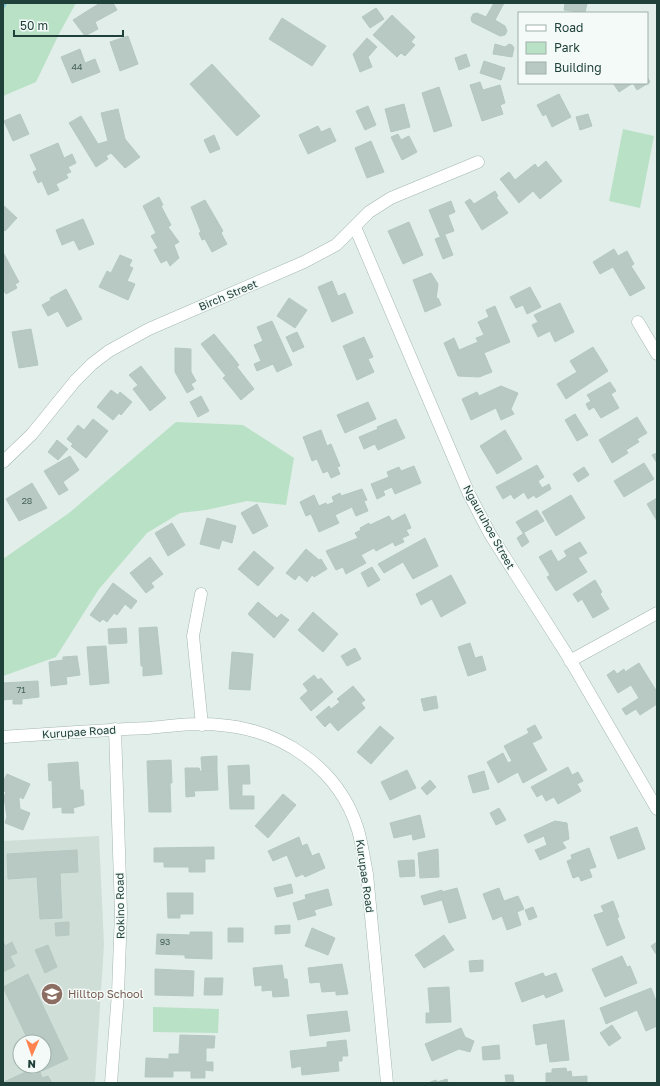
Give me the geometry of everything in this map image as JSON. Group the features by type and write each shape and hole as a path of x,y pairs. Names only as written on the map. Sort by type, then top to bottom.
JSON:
{"street":[{"name":"Birch Street","path":"3,462 32,434 75,381 109,350 149,329 304,262 336,245 369,212 391,198 478,162"},
{"name":"Ngauruhoe Street","path":"355,227 469,494 490,534 570,661 657,809"},
{"path":"638,322 657,354"},
{"path":"201,594 193,636 202,725"},
{"path":"570,661 657,613"},
{"name":"Kurupae Road","path":"3,737 218,724 254,730 275,737 293,747 314,762 329,779 350,811 358,829 367,874 387,1083"},
{"name":"Rokino Road","path":"111,1083 118,993 121,912 115,730"}],"shaded area":[{"name":"Hilltop School","path":"99,836 104,945 95,1083 3,1083 3,841"}],"green space":[{"path":"3,3 76,3 36,82 3,96"},
{"path":"623,129 654,136 640,208 609,201"},
{"path":"176,422 243,425 294,458 286,505 247,501 206,510 180,513 147,533 99,589 56,657 3,676 3,559 69,513"},
{"path":"153,1007 219,1009 218,1033 153,1032"}],"building":[{"path":"100,3 113,3 117,10 95,22 98,29 85,36 73,20"},
{"path":"494,3 504,3 495,20 505,26 507,31 505,35 500,36 472,22 471,18 473,14 477,13 486,17"},
{"path":"565,3 587,3 585,12 564,10"},
{"path":"376,8 384,19 370,28 362,17"},
{"path":"392,15 415,37 411,42 415,45 405,56 401,53 397,57 373,35"},
{"path":"282,18 326,46 312,66 269,39"},
{"path":"128,36 138,64 120,71 110,42"},
{"path":"367,38 377,47 368,57 372,67 360,72 353,54"},
{"path":"495,44 505,47 509,44 512,45 514,48 512,57 493,54"},
{"path":"80,49 85,63 95,59 100,72 72,83 61,57"},
{"path":"466,54 470,66 459,70 455,58"},
{"path":"484,61 505,68 501,80 480,73"},
{"path":"212,64 260,116 237,136 190,84"},
{"path":"480,82 483,90 500,85 505,103 500,105 503,114 482,121 470,85"},
{"path":"614,84 631,84 619,92"},
{"path":"634,84 647,84 637,90"},
{"path":"439,87 452,126 434,132 422,93"},
{"path":"559,94 571,117 552,127 546,114 543,116 537,105"},
{"path":"404,104 410,127 391,132 385,109"},
{"path":"368,106 376,125 365,130 356,111"},
{"path":"118,109 125,139 140,157 125,168 111,153 106,156 108,159 96,167 69,123 81,116 98,144 108,141 101,113"},
{"path":"20,114 29,134 13,141 4,121"},
{"path":"588,114 592,126 580,130 576,117"},
{"path":"318,126 321,132 330,128 336,141 308,154 299,135"},
{"path":"398,134 401,140 409,136 417,152 402,160 391,137"},
{"path":"214,135 220,149 210,153 204,140"},
{"path":"371,141 384,172 367,178 355,148"},
{"path":"58,143 64,158 72,154 76,163 68,167 71,172 66,174 68,178 56,184 59,190 48,195 42,181 38,183 33,172 37,170 30,155"},
{"path":"546,161 562,181 540,199 533,191 519,203 500,179 509,172 515,180 535,164 538,168"},
{"path":"495,191 498,196 496,197 508,213 482,230 465,202 470,199 474,204"},
{"path":"159,197 163,205 161,206 171,225 168,227 179,242 174,245 179,258 170,266 167,260 161,263 154,250 158,248 151,236 156,233 143,206"},
{"path":"205,200 223,231 221,233 227,244 212,252 205,239 202,240 199,233 201,232 191,207"},
{"path":"451,201 455,212 448,215 454,231 440,236 429,210"},
{"path":"3,205 17,218 5,231 3,229"},
{"path":"83,219 94,244 79,250 74,240 62,245 56,230"},
{"path":"409,222 423,255 403,264 388,231"},
{"path":"445,235 453,255 443,259 435,239"},
{"path":"614,249 618,256 627,251 634,264 631,266 645,288 630,296 613,267 600,274 593,262"},
{"path":"3,252 19,282 15,284 17,288 6,294 3,289"},
{"path":"120,255 132,260 129,266 133,268 127,281 135,284 128,300 99,287 107,271 111,273"},
{"path":"431,273 438,284 436,300 438,298 441,305 425,312 413,280"},
{"path":"332,281 338,296 345,293 353,313 332,322 318,287"},
{"path":"530,287 541,307 527,314 523,305 516,308 510,297"},
{"path":"66,289 82,319 67,327 58,311 48,316 42,305 51,300 50,298"},
{"path":"289,298 307,310 295,328 277,316"},
{"path":"560,303 574,332 555,342 550,331 538,337 532,325 538,322 534,315"},
{"path":"495,306 510,342 484,353 492,372 479,377 458,376 444,343 454,338 459,350 478,342 476,338 484,335 478,322 489,317 486,310"},
{"path":"272,321 292,365 277,372 273,364 257,371 254,364 261,361 254,345 263,341 257,327"},
{"path":"31,329 38,365 19,368 12,332"},
{"path":"297,332 304,347 293,352 286,337"},
{"path":"214,334 232,356 218,366 201,344"},
{"path":"364,337 373,357 368,359 374,372 357,380 343,346"},
{"path":"593,347 608,371 566,399 557,384 577,372 570,361"},
{"path":"175,348 191,349 191,372 196,381 191,384 194,389 187,393 175,372"},
{"path":"232,356 239,365 226,376 218,366"},
{"path":"141,366 166,398 150,411 133,389 138,385 129,375"},
{"path":"237,367 254,389 241,400 223,378"},
{"path":"610,382 616,391 611,394 619,408 601,418 594,407 589,410 586,404 591,401 587,395"},
{"path":"501,386 518,393 511,409 514,414 501,420 496,408 471,420 462,399 477,392 479,396"},
{"path":"111,390 118,395 120,392 132,402 121,415 119,413 113,420 97,407"},
{"path":"201,396 209,411 198,417 190,402"},
{"path":"368,402 376,419 345,433 337,415"},
{"path":"575,414 588,435 577,441 565,420"},
{"path":"637,417 647,433 637,439 639,442 626,450 628,453 612,463 599,440"},
{"path":"93,419 108,431 86,458 71,446 73,444 67,439 78,425 84,430"},
{"path":"396,419 405,438 378,450 375,444 364,449 359,437"},
{"path":"321,430 327,446 331,444 340,466 337,467 340,474 331,478 328,471 323,473 317,459 312,461 303,437"},
{"path":"505,430 522,459 497,474 480,446"},
{"path":"57,440 68,449 58,460 48,452"},
{"path":"657,453 657,463 652,455"},
{"path":"70,456 79,470 63,482 68,490 59,495 44,471"},
{"path":"644,463 654,479 624,497 614,481"},
{"path":"537,465 544,477 538,481 542,488 549,484 551,489 536,498 534,495 528,499 524,492 514,499 511,494 503,499 496,487"},
{"path":"414,466 421,483 395,494 392,487 383,491 385,495 377,499 371,484 389,477 387,472 399,467 401,471"},
{"path":"584,467 589,475 578,482 573,474"},
{"path":"32,483 47,508 19,521 6,499"},
{"path":"362,489 367,500 364,501 368,511 356,516 352,507 335,515 339,523 319,532 311,514 306,516 300,502 314,495 319,506 326,503 327,505 334,502 332,497 340,493 341,496"},
{"path":"571,495 585,518 556,536 542,512"},
{"path":"657,498 657,521 647,504"},
{"path":"257,504 268,526 253,534 241,513"},
{"path":"537,510 544,521 523,533 516,522"},
{"path":"405,514 411,528 406,530 409,535 402,538 404,542 395,546 393,542 376,551 374,548 361,555 366,563 346,574 343,567 336,570 326,551 358,538 355,533 369,523 370,525 389,516 392,521"},
{"path":"207,518 236,526 232,543 222,540 219,549 200,544"},
{"path":"172,523 185,545 168,556 155,533"},
{"path":"524,533 529,542 522,547 517,538"},
{"path":"425,538 438,566 413,579 403,562 384,573 378,564"},
{"path":"580,542 587,553 578,558 587,572 556,591 547,577 550,575 539,557 551,550 558,562 567,556 564,551"},
{"path":"306,549 319,560 321,559 327,569 314,577 312,575 307,582 299,575 295,580 286,573"},
{"path":"254,551 274,568 258,586 238,569"},
{"path":"150,557 163,574 151,583 154,587 146,593 130,573"},
{"path":"372,567 380,580 368,587 361,573"},
{"path":"451,575 466,603 441,617 432,599 421,605 416,594"},
{"path":"595,580 602,592 600,594 609,609 593,618 582,599 578,602 573,594"},
{"path":"113,583 137,601 131,609 125,604 117,615 114,613 107,622 103,619 100,622 90,615"},
{"path":"258,602 277,618 281,614 289,620 274,638 248,614"},
{"path":"313,612 338,634 323,652 298,630"},
{"path":"157,627 162,674 143,676 139,628"},
{"path":"126,628 127,643 109,644 108,629"},
{"path":"470,643 475,658 482,656 486,670 468,676 458,647"},
{"path":"106,646 109,683 90,685 87,647"},
{"path":"355,648 361,659 347,666 341,656"},
{"path":"232,652 253,654 250,690 229,689"},
{"path":"77,656 80,675 66,677 67,684 51,686 49,662 63,660 63,657"},
{"path":"639,663 657,692 657,704 640,715 636,709 626,715 622,709 639,698 631,685 618,693 607,675 614,670 617,674 624,669 625,672"},
{"path":"314,675 318,680 321,678 333,692 311,711 300,698 308,691 303,684"},
{"path":"38,681 39,697 22,699 22,704 13,704 13,699 3,700 3,683"},
{"path":"353,686 365,700 361,703 365,708 338,731 330,722 325,727 316,717 329,706 331,709 340,702 337,699"},
{"path":"436,696 438,708 424,711 421,699"},
{"path":"535,725 542,738 532,743 547,770 523,783 518,772 498,783 487,762 503,753 508,763 512,761 504,746 529,733 527,729"},
{"path":"380,726 394,738 371,764 357,752"},
{"path":"217,756 217,771 202,771 201,757"},
{"path":"171,760 171,812 149,812 147,761"},
{"path":"78,762 80,790 83,790 84,805 73,808 74,813 62,813 62,807 53,808 52,780 49,781 48,764"},
{"path":"249,765 250,784 242,784 242,796 254,796 254,809 230,809 228,766"},
{"path":"568,767 572,775 578,772 583,781 577,784 581,791 558,804 554,797 546,801 542,794 537,797 531,787"},
{"path":"185,768 199,768 200,771 217,771 218,790 194,791 195,796 186,797"},
{"path":"407,770 416,788 390,800 381,782"},
{"path":"484,771 489,789 473,793 468,776"},
{"path":"7,774 30,784 23,799 20,797 19,799 20,809 30,813 23,830 5,823 7,817 4,797 6,792 3,791 3,782"},
{"path":"430,780 436,787 427,795 421,788"},
{"path":"283,794 296,805 268,838 255,826"},
{"path":"499,808 506,820 496,825 490,813"},
{"path":"420,815 425,837 413,840 412,834 394,838 390,823"},
{"path":"555,821 567,823 569,839 562,842 566,848 540,860 535,850 547,845 544,836 528,843 524,835"},
{"path":"637,827 645,849 618,859 610,837"},
{"path":"299,837 302,846 307,844 312,856 319,853 325,868 305,877 303,874 296,877 287,855 273,861 268,851"},
{"path":"214,847 214,859 205,859 205,872 189,872 189,867 164,867 164,862 154,862 154,848"},
{"path":"589,848 596,867 589,869 592,877 581,881 579,876 573,878 567,861 572,859 571,855"},
{"path":"438,849 439,877 420,878 418,853"},
{"path":"77,850 78,872 60,873 62,918 40,919 37,877 8,879 7,854"},
{"path":"414,860 415,876 400,877 398,861"},
{"path":"291,884 293,893 277,897 274,888"},
{"path":"457,888 466,918 449,923 442,900 424,905 421,896 442,890 442,892"},
{"path":"499,888 504,901 518,896 524,909 517,912 521,925 507,930 502,916 493,920 483,894"},
{"path":"328,889 332,905 314,910 316,915 298,920 293,903 306,899 305,895"},
{"path":"167,893 193,893 193,914 180,914 180,918 168,918"},
{"path":"613,901 619,917 617,918 625,938 607,946 594,915 604,912 601,906"},
{"path":"533,907 537,917 529,920 525,910"},
{"path":"69,922 69,935 56,936 55,923"},
{"path":"290,925 290,933 275,934 275,926"},
{"path":"228,928 243,928 243,942 228,942"},
{"path":"312,928 335,938 328,955 305,946"},
{"path":"190,932 212,932 212,959 185,958 185,955 156,954 157,934 190,935"},
{"path":"444,935 454,950 424,968 415,955"},
{"path":"3,941 5,946 12,942 17,953 10,956 15,966 3,972"},
{"path":"657,942 657,953 656,954 651,946"},
{"path":"48,945 57,967 45,973 35,950"},
{"path":"622,956 627,967 630,966 637,983 605,997 592,969"},
{"path":"483,960 483,971 470,972 469,961"},
{"path":"342,964 348,994 336,995 336,991 322,992 320,982 310,983 308,968"},
{"path":"282,965 284,979 287,979 289,996 273,997 272,990 262,991 262,985 255,986 253,968"},
{"path":"155,969 194,971 193,996 155,995"},
{"path":"543,973 545,977 556,973 563,991 546,998 544,994 522,1002 515,983"},
{"path":"28,974 68,1059 52,1066 52,1034 25,1034 3,987"},
{"path":"205,978 223,978 222,995 204,995"},
{"path":"449,987 451,1022 426,1023 426,1013 430,1013 428,988"},
{"path":"651,988 657,1003 657,1026 646,1031 637,1010 606,1024 600,1008"},
{"path":"347,1011 350,1031 310,1036 307,1015"},
{"path":"564,1020 569,1060 550,1062 547,1043 536,1045 533,1025"},
{"path":"612,1025 621,1038 609,1046 600,1033"},
{"path":"461,1028 465,1037 474,1041 470,1052 459,1049 432,1061 425,1044"},
{"path":"180,1035 215,1036 214,1048 206,1048 206,1062 213,1062 213,1071 205,1070 205,1078 191,1078 191,1071 173,1071 173,1077 145,1077 146,1058 169,1059 169,1054 179,1054"},
{"path":"346,1040 348,1056 342,1056 342,1061 338,1061 339,1071 302,1075 301,1066 292,1068 290,1051 327,1047 327,1042"},
{"path":"499,1045 500,1059 483,1060 482,1047"},
{"path":"566,1068 567,1072 571,1071 572,1077 587,1076 587,1083 546,1083 546,1073 552,1073 552,1069"},
{"path":"21,1074 41,1074 42,1078 48,1076 52,1083 3,1083 3,1080 4,1082"},
{"path":"505,1075 513,1075 514,1083 506,1083"},
{"path":"447,1079 448,1083 428,1083 436,1080 437,1082"}],"place":[{"name":"Hilltop School","path":"52,994"}]}
